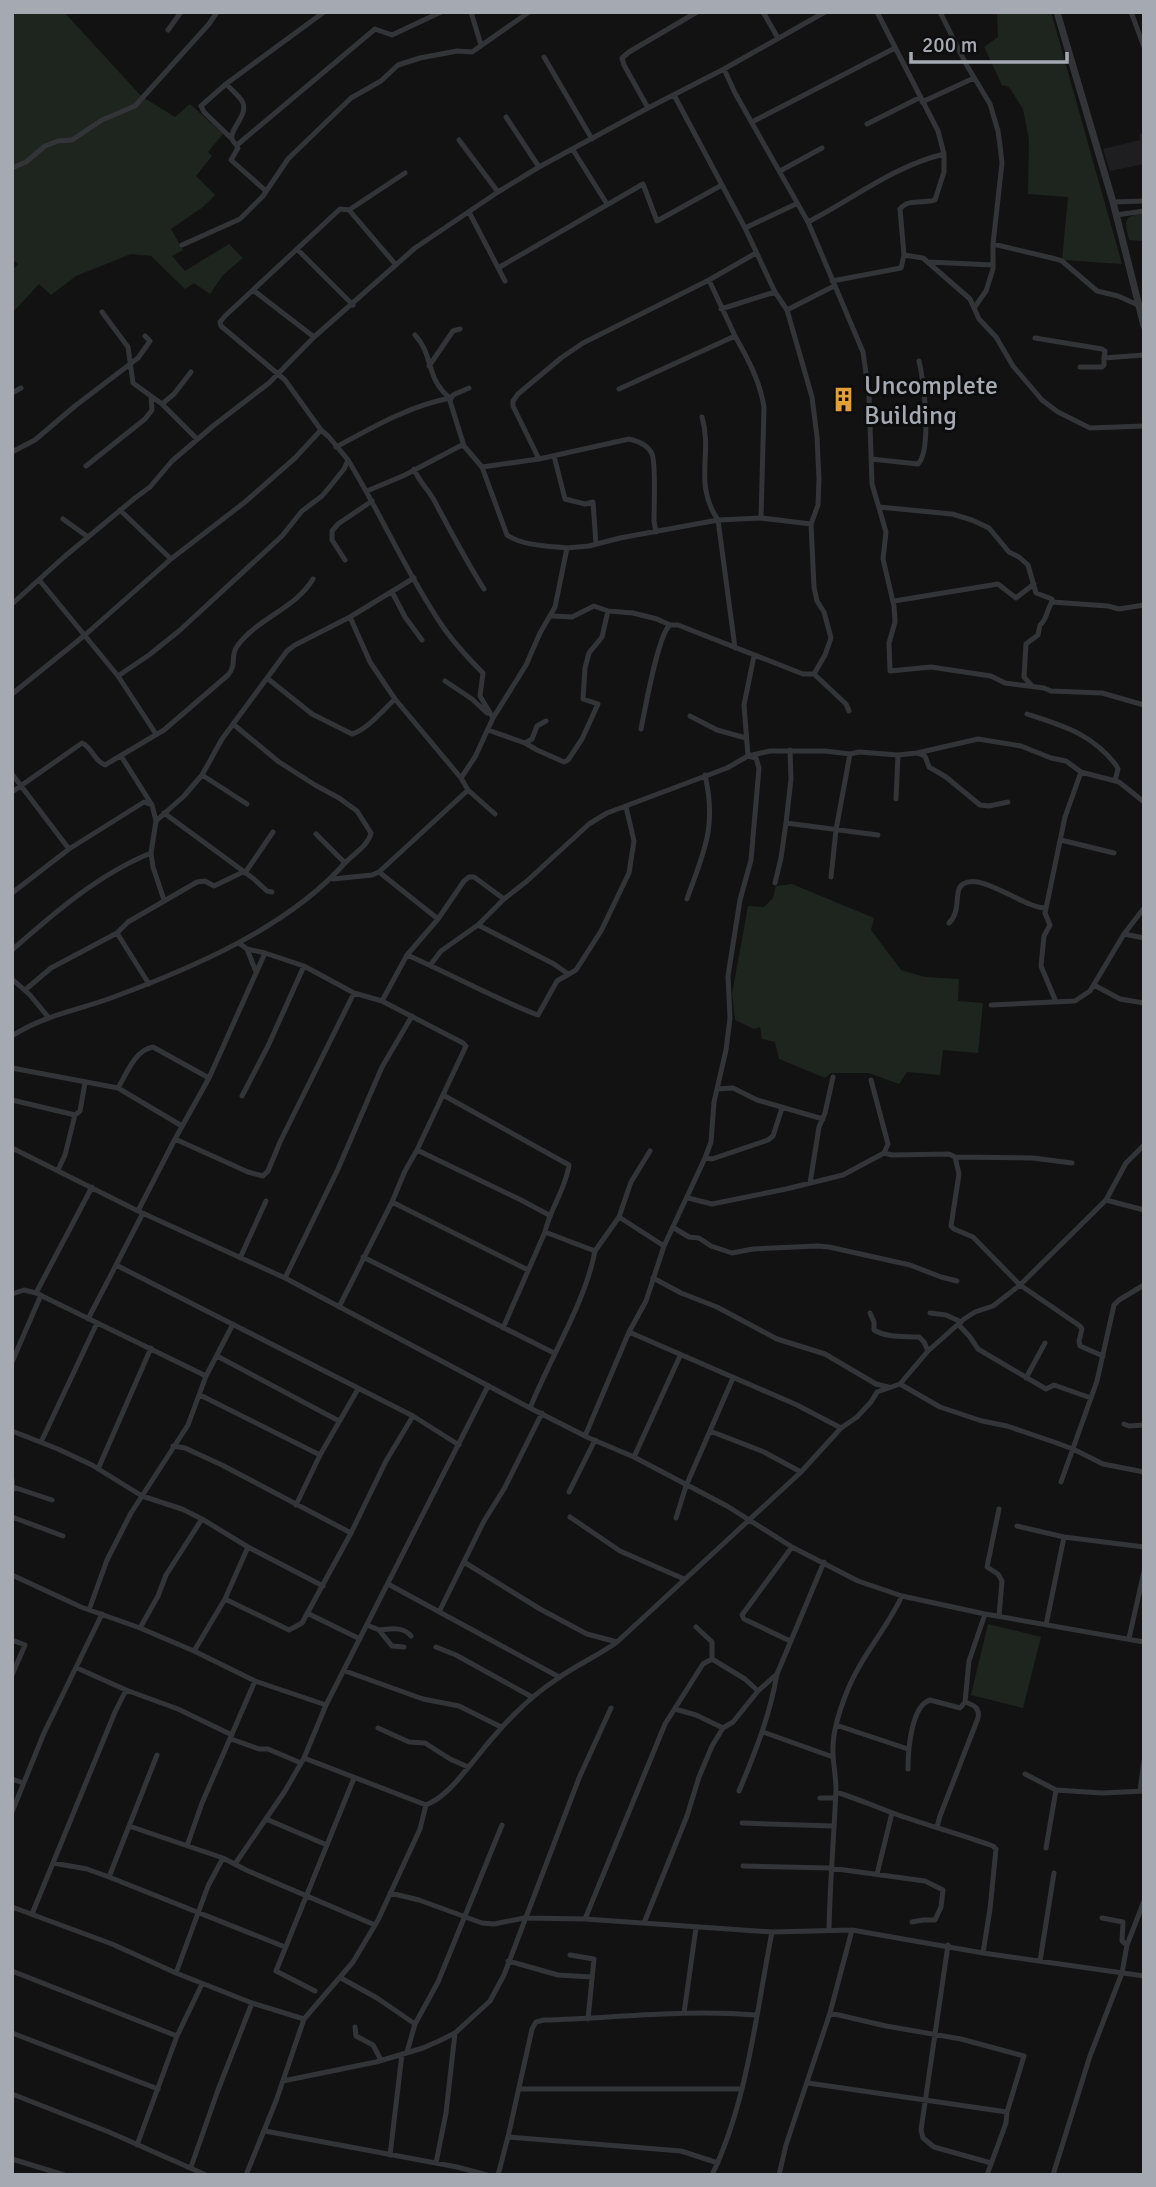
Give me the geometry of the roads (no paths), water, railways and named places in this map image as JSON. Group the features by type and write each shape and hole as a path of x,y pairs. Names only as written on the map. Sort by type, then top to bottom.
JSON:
{"street":[{"path":"168,30 181,12"},
{"path":"12,168 26,162 45,146 72,140 102,120 135,106 217,12"},
{"path":"266,191 231,160 239,148 201,106 226,84 324,12"},
{"path":"237,145 375,29 392,35 441,12"},
{"path":"471,12 481,45"},
{"path":"182,245 240,219 266,191 288,159 351,98 381,82 398,65 457,51 472,52 529,12"},
{"path":"648,108 622,58 697,12"},
{"path":"763,12 778,38"},
{"path":"12,604 64,557 150,488 172,461 197,439 269,383 314,337 415,248 539,167 825,12"},
{"path":"787,310 833,284 898,270 902,266 904,255 900,209 910,202 935,200 944,173 944,154 938,131 877,12"},
{"path":"940,12 990,104 1000,145 1002,163 993,265 986,291 974,308"},
{"path":"1057,12 1113,202 1144,326"},
{"path":"1131,12 1144,47"},
{"path":"752,122 895,48"},
{"path":"544,57 592,139"},
{"path":"724,69 807,222 858,340 867,370 872,484 886,532 883,559 894,601 895,622 889,643 890,671 931,667 991,676 1017,685 1051,691 1102,693 1144,705"},
{"path":"867,124 974,78"},
{"path":"226,84 244,106 232,139"},
{"path":"674,95 745,228 775,292 787,310 810,387 817,437 818,505 811,524 817,601 824,612 831,638 814,674"},
{"path":"506,117 539,167"},
{"path":"458,140 498,192"},
{"path":"780,171 822,148"},
{"path":"573,150 607,204"},
{"path":"807,222 898,171 944,154"},
{"path":"349,211 405,173"},
{"path":"498,268 643,184 657,221 722,185"},
{"path":"1113,202 1144,201"},
{"path":"745,228 796,204"},
{"path":"396,265 349,211 340,209 225,316 220,321 221,326 285,380 321,430 348,460 440,623 483,674 480,696 494,718"},
{"path":"1116,215 1144,211"},
{"path":"469,212 505,281"},
{"path":"993,244 1062,261 1097,290 1138,305"},
{"path":"298,249 353,305"},
{"path":"539,459 516,415 513,406 515,397 583,343 756,253"},
{"path":"904,255 919,256 970,299 979,319 1001,345 1013,366 1042,400 1058,412 1073,422 1090,428 1144,426"},
{"path":"928,262 993,265"},
{"path":"709,279 761,390 764,408 761,518"},
{"path":"253,290 314,337"},
{"path":"721,309 775,292"},
{"path":"102,312 128,347 133,383 162,404 197,439"},
{"path":"429,366 453,331 460,329"},
{"path":"415,335 425,348 437,386 450,398 464,446 482,467 507,534 513,539 568,548 718,520 761,518 811,524"},
{"path":"12,452 35,440 138,358 149,345 150,341 145,336"},
{"path":"619,389 736,336"},
{"path":"1035,338 1105,351 1102,367 1080,367"},
{"path":"1104,358 1144,355"},
{"path":"285,380 288,362"},
{"path":"871,459 918,464 921,461 925,393 919,362"},
{"path":"162,404 174,394 191,372"},
{"path":"12,393 21,388"},
{"path":"336,447 393,416 426,403 450,398 469,388"},
{"path":"86,466 145,419 152,410 151,396"},
{"path":"702,417 706,433 703,468 705,490 709,507 718,520 735,648"},
{"path":"12,694 85,635 171,559 245,502 295,458 321,430"},
{"path":"482,467 539,459 629,439 638,441 653,455 656,532"},
{"path":"367,491 464,446"},
{"path":"554,456 565,499 585,504 593,502 596,544"},
{"path":"118,676 178,631 282,536 302,511 332,485 348,460"},
{"path":"414,469 484,589"},
{"path":"345,561 332,540 332,531 372,501"},
{"path":"879,507 952,514 989,528 1009,552 1027,565 1036,593 1052,599 1052,602"},
{"path":"120,510 171,559"},
{"path":"62,519 88,537"},
{"path":"461,778 552,616 568,548"},
{"path":"156,821 184,796 202,775 222,739 287,651 414,578"},
{"path":"12,792 82,743 105,765 172,723 234,669 234,652 242,640 306,592 313,579"},
{"path":"40,581 118,676 156,734"},
{"path":"894,601 998,584 1016,598 1034,584"},
{"path":"393,592 405,617 422,640"},
{"path":"1052,602 1119,609 1144,605"},
{"path":"1032,686 1024,677 1026,644 1038,635 1052,602"},
{"path":"552,616 572,617 594,606 608,611 647,616 803,674 814,674 846,704 849,711"},
{"path":"488,730 525,743 564,762 568,760 582,739 598,704 583,699 585,668 589,653 602,637 608,611"},
{"path":"350,617 370,662 395,699 468,790 495,814"},
{"path":"641,729 660,644 665,628 670,625"},
{"path":"748,755 744,705 754,656"},
{"path":"267,678 312,714 352,734 395,699"},
{"path":"445,681 494,718"},
{"path":"1027,714 1085,735 1116,765 1118,769 1115,781"},
{"path":"690,716 717,730 746,738"},
{"path":"525,743 532,739 537,726 546,721"},
{"path":"12,1036 25,1027 149,984 239,943 271,925 332,879 369,841 371,833 357,811 279,762 233,724"},
{"path":"430,964 441,951 478,925 589,824 607,813 727,768 748,755 790,750 898,755 918,753 978,738 1029,748 1051,758 1066,761 1081,772 1127,787 1144,803"},
{"path":"775,883 781,858 791,779 790,750"},
{"path":"918,753 925,756 929,767 980,805 1007,802"},
{"path":"831,877 836,830 850,754"},
{"path":"585,1436 629,1332 646,1301 664,1246 688,1198 711,1142 713,1111 730,1018 728,976 732,945 751,860 759,768 756,758 748,755"},
{"path":"896,799 898,755"},
{"path":"121,756 152,805 156,821 151,853 164,900"},
{"path":"1056,1002 1041,966 1044,936 1050,925 1045,908 1065,817 1081,772"},
{"path":"12,774 69,849"},
{"path":"202,775 247,804"},
{"path":"687,899 711,823 711,802 705,775"},
{"path":"332,879 379,872 468,790"},
{"path":"12,893 69,849 144,802 152,805"},
{"path":"407,955 538,1015 557,981 576,970 601,931 629,873 634,841 626,807"},
{"path":"164,813 267,891 272,892"},
{"path":"786,823 878,835"},
{"path":"25,990 51,968 117,933 128,922 197,882 205,881 214,886 244,873 273,832"},
{"path":"316,834 345,863"},
{"path":"1062,840 1114,852"},
{"path":"12,950 51,915 127,863 151,853"},
{"path":"379,872 438,919"},
{"path":"382,1001 407,955 469,877 474,877 504,899"},
{"path":"948,923 957,912 958,889 969,882 996,887 1023,902 1045,908"},
{"path":"991,1005 1075,1001 1082,998 1094,985 1124,934 1144,908"},
{"path":"478,925 568,974"},
{"path":"117,933 149,984"},
{"path":"1124,934 1144,938"},
{"path":"239,943 247,949 304,966 354,993 382,1001 466,1046 339,1307"},
{"path":"247,949 256,972"},
{"path":"88,1319 175,1139 209,1078 265,953"},
{"path":"242,1096 304,966"},
{"path":"12,979 49,1018"},
{"path":"1094,985 1120,999 1144,1003"},
{"path":"175,1139 248,1172 263,1176 268,1171 354,993"},
{"path":"285,1278 338,1169 383,1067 412,1016"},
{"path":"118,1088 138,1054 153,1047 209,1078"},
{"path":"12,1068 118,1088 182,1126"},
{"path":"810,1183 819,1127 833,1077"},
{"path":"688,1198 712,1203 730,1201 810,1183 844,1175 884,1153 888,1143 871,1080"},
{"path":"58,1170 65,1155 75,1115 80,1111 85,1083"},
{"path":"718,1089 733,1088 757,1100 823,1119"},
{"path":"443,1095 569,1165 545,1232 503,1328"},
{"path":"12,1100 75,1115"},
{"path":"705,1158 712,1159 768,1140 773,1136 782,1108"},
{"path":"77,1668 178,1709 259,1749 268,1749 303,1760 426,1805 438,1800 501,1727 532,1697 559,1677 617,1642 801,1472 841,1428 857,1417 877,1392 900,1384 928,1351 960,1324 975,1312 993,1306 1020,1285 1106,1200 1126,1163 1144,1145"},
{"path":"12,1148 141,1212 285,1278 530,1408 634,1457 750,1520 792,1547 858,1581 902,1596 985,1614 1144,1642"},
{"path":"417,1150 549,1215"},
{"path":"530,1408 576,1307 592,1267 595,1251 619,1217 631,1182 650,1151"},
{"path":"884,1153 1032,1158 1072,1163"},
{"path":"955,1157 959,1174 951,1226 973,1237 1020,1285 1080,1326 1080,1346 1103,1356"},
{"path":"12,1362 38,1294 92,1187"},
{"path":"1106,1200 1144,1210"},
{"path":"240,1258 266,1201"},
{"path":"392,1202 528,1270"},
{"path":"619,1217 664,1246"},
{"path":"674,1228 689,1237 699,1238 732,1253 753,1249 829,1247 910,1265 957,1281"},
{"path":"545,1232 595,1251"},
{"path":"363,1257 554,1353"},
{"path":"116,1265 413,1416 459,1445"},
{"path":"653,1278 681,1293 717,1307 777,1339 825,1354 876,1384 891,1388"},
{"path":"1061,1482 1091,1398 1116,1303 1144,1285"},
{"path":"12,1294 24,1290 38,1294 206,1376"},
{"path":"870,1313 874,1330 880,1334 919,1337 928,1351"},
{"path":"930,1313 946,1315 960,1324 978,1349 1046,1389 1054,1385 1091,1398"},
{"path":"41,1442 97,1323"},
{"path":"89,1609 107,1560 142,1496 188,1425 206,1376 233,1324"},
{"path":"629,1332 797,1405 841,1428"},
{"path":"1026,1378 1045,1343"},
{"path":"98,1469 150,1348"},
{"path":"217,1356 339,1422"},
{"path":"634,1457 680,1356"},
{"path":"676,1518 686,1486 733,1378"},
{"path":"900,1384 940,1407 1073,1449 1103,1464 1144,1472"},
{"path":"235,1864 303,1760 327,1705 488,1386"},
{"path":"296,1505 320,1455 358,1389"},
{"path":"200,1395 320,1455"},
{"path":"439,1612 542,1413"},
{"path":"225,1599 289,1630 302,1623 386,1461 413,1416"},
{"path":"1124,1424 1144,1425"},
{"path":"12,1431 98,1469 142,1496 182,1509 323,1586"},
{"path":"710,1432 764,1452 801,1472"},
{"path":"569,1492 595,1440"},
{"path":"173,1446 205,1457 351,1533"},
{"path":"12,1480 13,1489 52,1500"},
{"path":"999,1508 987,1567 998,1574 1002,1581 999,1616"},
{"path":"12,1517 63,1536"},
{"path":"570,1517 620,1551 684,1579"},
{"path":"140,1628 166,1575 202,1520"},
{"path":"1017,1526 1063,1536 1144,1547"},
{"path":"1046,1625 1063,1536"},
{"path":"194,1651 225,1599 248,1547"},
{"path":"790,1641 755,1625 742,1615 792,1547"},
{"path":"464,1562 540,1609 587,1634 617,1642"},
{"path":"738,1791 763,1732 777,1674 824,1562"},
{"path":"1129,1638 1144,1572"},
{"path":"12,1575 194,1651 255,1681 327,1705"},
{"path":"388,1584 559,1677"},
{"path":"829,1929 836,1777 832,1743 846,1692 890,1621 902,1596"},
{"path":"307,1613 360,1639"},
{"path":"12,1812 57,1704 102,1614"},
{"path":"908,1769 908,1749 918,1708 930,1700 960,1708 965,1702 969,1661 985,1614"},
{"path":"367,1625 379,1630 400,1629 408,1631 411,1636"},
{"path":"696,1627 712,1642 712,1659"},
{"path":"379,1630 392,1646 404,1647"},
{"path":"12,1640 25,1645 12,1675"},
{"path":"436,1647 532,1697"},
{"path":"712,1659 758,1690"},
{"path":"585,1920 665,1724 703,1664 712,1659"},
{"path":"345,1671 423,1699 460,1706 501,1727"},
{"path":"644,1923 687,1816 699,1777 723,1728 733,1721 758,1690 777,1674"},
{"path":"187,1846 202,1803 255,1681"},
{"path":"32,1914 115,1712 127,1690"},
{"path":"937,1827 978,1718 979,1713 974,1705 965,1702"},
{"path":"283,2081 423,2048 455,2033 490,2001 579,1778 611,1708"},
{"path":"675,1709 696,1715 723,1728"},
{"path":"836,1726 908,1749"},
{"path":"378,1728 410,1742 425,1744 468,1767"},
{"path":"763,1732 833,1757"},
{"path":"109,1877 158,1755"},
{"path":"1025,1774 1056,1790 1102,1793 1142,1791 1144,1761"},
{"path":"12,1779 23,1783"},
{"path":"314,1991 276,1971 354,1779"},
{"path":"1046,1848 1056,1790"},
{"path":"820,1798 835,1795 879,1807 993,1846 996,1849 983,1953"},
{"path":"246,2175 265,2131 304,2019 341,1978 375,1925 420,1829 426,1805"},
{"path":"877,1874 892,1813"},
{"path":"266,1819 327,1845"},
{"path":"742,1823 833,1826"},
{"path":"390,2155 404,2053 415,2024 438,1982 502,1825"},
{"path":"129,1826 223,1858 375,1925"},
{"path":"176,1973 210,1881 223,1858"},
{"path":"53,1863 87,1869 285,1947"},
{"path":"743,1866 830,1868 925,1881 943,1890 942,1907 934,1920 912,1922"},
{"path":"1040,1961 1054,1873"},
{"path":"390,1893 419,1900 482,1923 494,1924 524,1918 644,1923 772,1933 852,1930 983,1953 1144,1976"},
{"path":"1053,2175 1098,2034 1122,1973 1127,1945 1144,1901"},
{"path":"12,1908 113,1944 202,1984 304,2019"},
{"path":"1101,1918 1123,1922 1122,1941 1127,1945"},
{"path":"684,2013 696,1928"},
{"path":"779,2175 786,2145 830,2013 852,1930"},
{"path":"712,2175 726,2147 750,2053 772,1933"},
{"path":"947,1945 921,2130 928,2143 942,2150 991,2163"},
{"path":"570,1955 594,1958 589,2019"},
{"path":"508,1961 558,1975 592,1977"},
{"path":"12,1971 177,2036"},
{"path":"341,1978 415,2024"},
{"path":"137,2145 177,2036 202,1984"},
{"path":"191,2167 252,2003"},
{"path":"498,2175 532,2029 536,2022 684,2013 756,2015"},
{"path":"830,2013 961,2039 1024,2056 1006,2123 987,2175"},
{"path":"355,2027 356,2036 373,2045 381,2060"},
{"path":"12,2033 158,2089"},
{"path":"436,2163 446,2113 455,2033"},
{"path":"808,2083 1007,2112"},
{"path":"519,2089 741,2089"},
{"path":"12,2094 206,2175"},
{"path":"265,2131 487,2175"},
{"path":"508,2137 681,2151 718,2163"},
{"path":"12,2159 64,2175"}],"place":[{"name":"Uncomplete Building","path":"844,400"}]}
